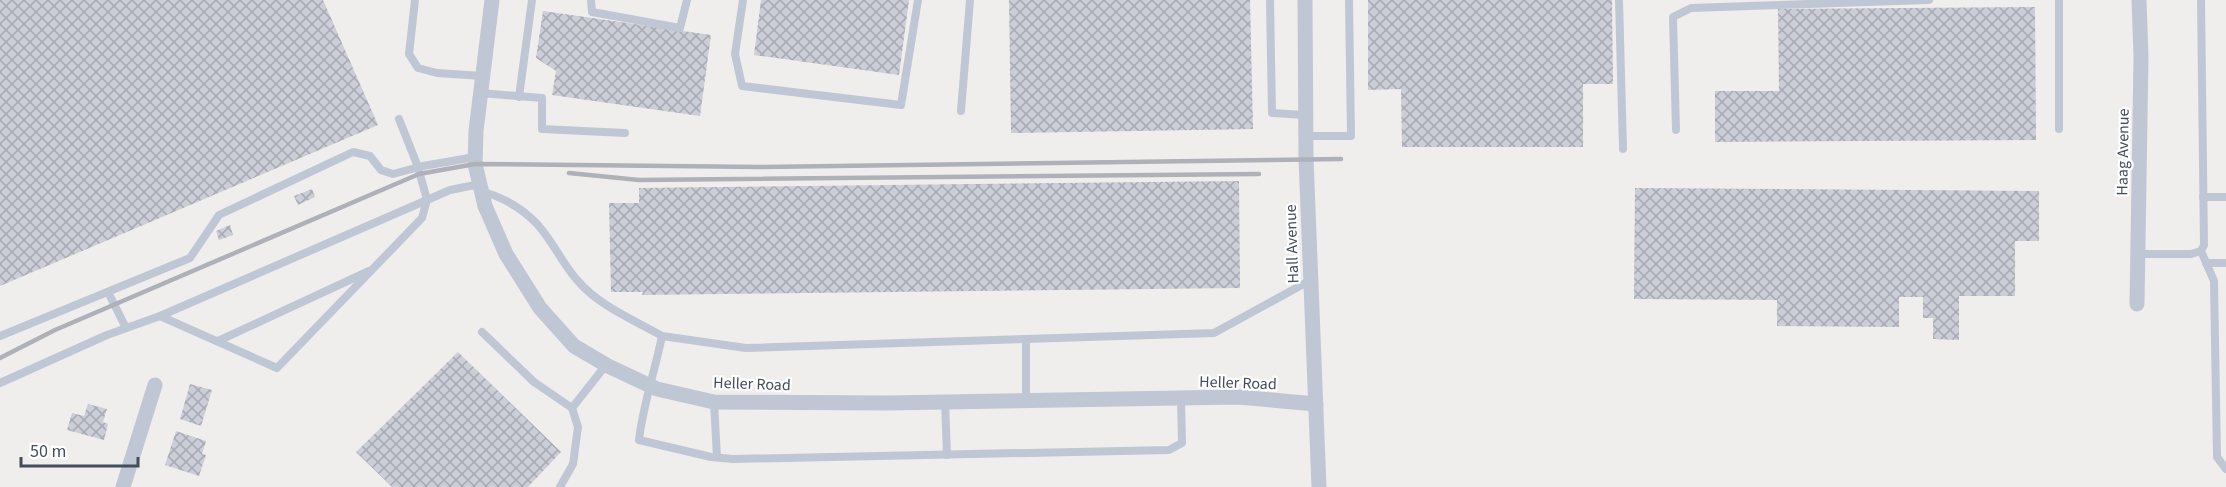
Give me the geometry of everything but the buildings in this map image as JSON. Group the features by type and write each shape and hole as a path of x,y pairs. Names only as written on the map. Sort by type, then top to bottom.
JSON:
{"street":[{"name":"Heller Road","path":"492,0 480,93 475,157 485,206 506,254 540,308 574,346 606,365 657,389 714,402 1238,398 1316,404"},
{"name":"Hall Avenue","path":"1305,0 1305,115 1319,487"},
{"name":"Haag Avenue","path":"2137,303 2141,68 2139,0"},
{"path":"123,487 155,385"}],"lane":[{"path":"415,0 409,54 418,68 437,73 482,76"},
{"path":"519,97 532,0"},
{"path":"591,0 592,12 680,28 687,0"},
{"path":"743,0 735,54 742,86 901,105 918,0"},
{"path":"961,111 970,0"},
{"path":"1270,0 1272,113 1305,115"},
{"path":"1306,136 1351,135 1349,0"},
{"path":"1619,0 1623,148"},
{"path":"1676,130 1673,17 1683,11 1692,8 1929,0"},
{"path":"2059,0 2059,129"},
{"path":"2138,254 2191,254 2200,251 2204,245 2201,0"},
{"path":"480,93 542,98 542,129 625,133"},
{"path":"160,316 277,368 422,218 427,200 418,167 399,119"},
{"path":"0,336 190,258 219,215 353,152 370,156 381,170 393,174 475,157"},
{"path":"0,383 450,190 481,187 521,210 537,224 578,281 605,304 662,336 746,348 1214,333 1311,280"},
{"path":"2203,197 2226,197"},
{"path":"2200,251 2214,281 2217,456 2226,469"},
{"path":"2206,263 2226,263"},
{"path":"218,341 373,269"},
{"path":"108,292 126,328"},
{"path":"482,332 534,382 572,408 578,427 573,464 570,474 560,487"},
{"path":"662,336 649,385 639,441 717,457 734,459 1169,450 1182,443 1181,399"},
{"path":"1026,339 1026,401"},
{"path":"572,408 606,365"},
{"path":"714,402 717,457"},
{"path":"945,402 947,455"}],"railway":[{"path":"0,358 55,330 419,174 475,164 760,167 1341,159"},
{"path":"569,173 639,180 1259,174"}]}
